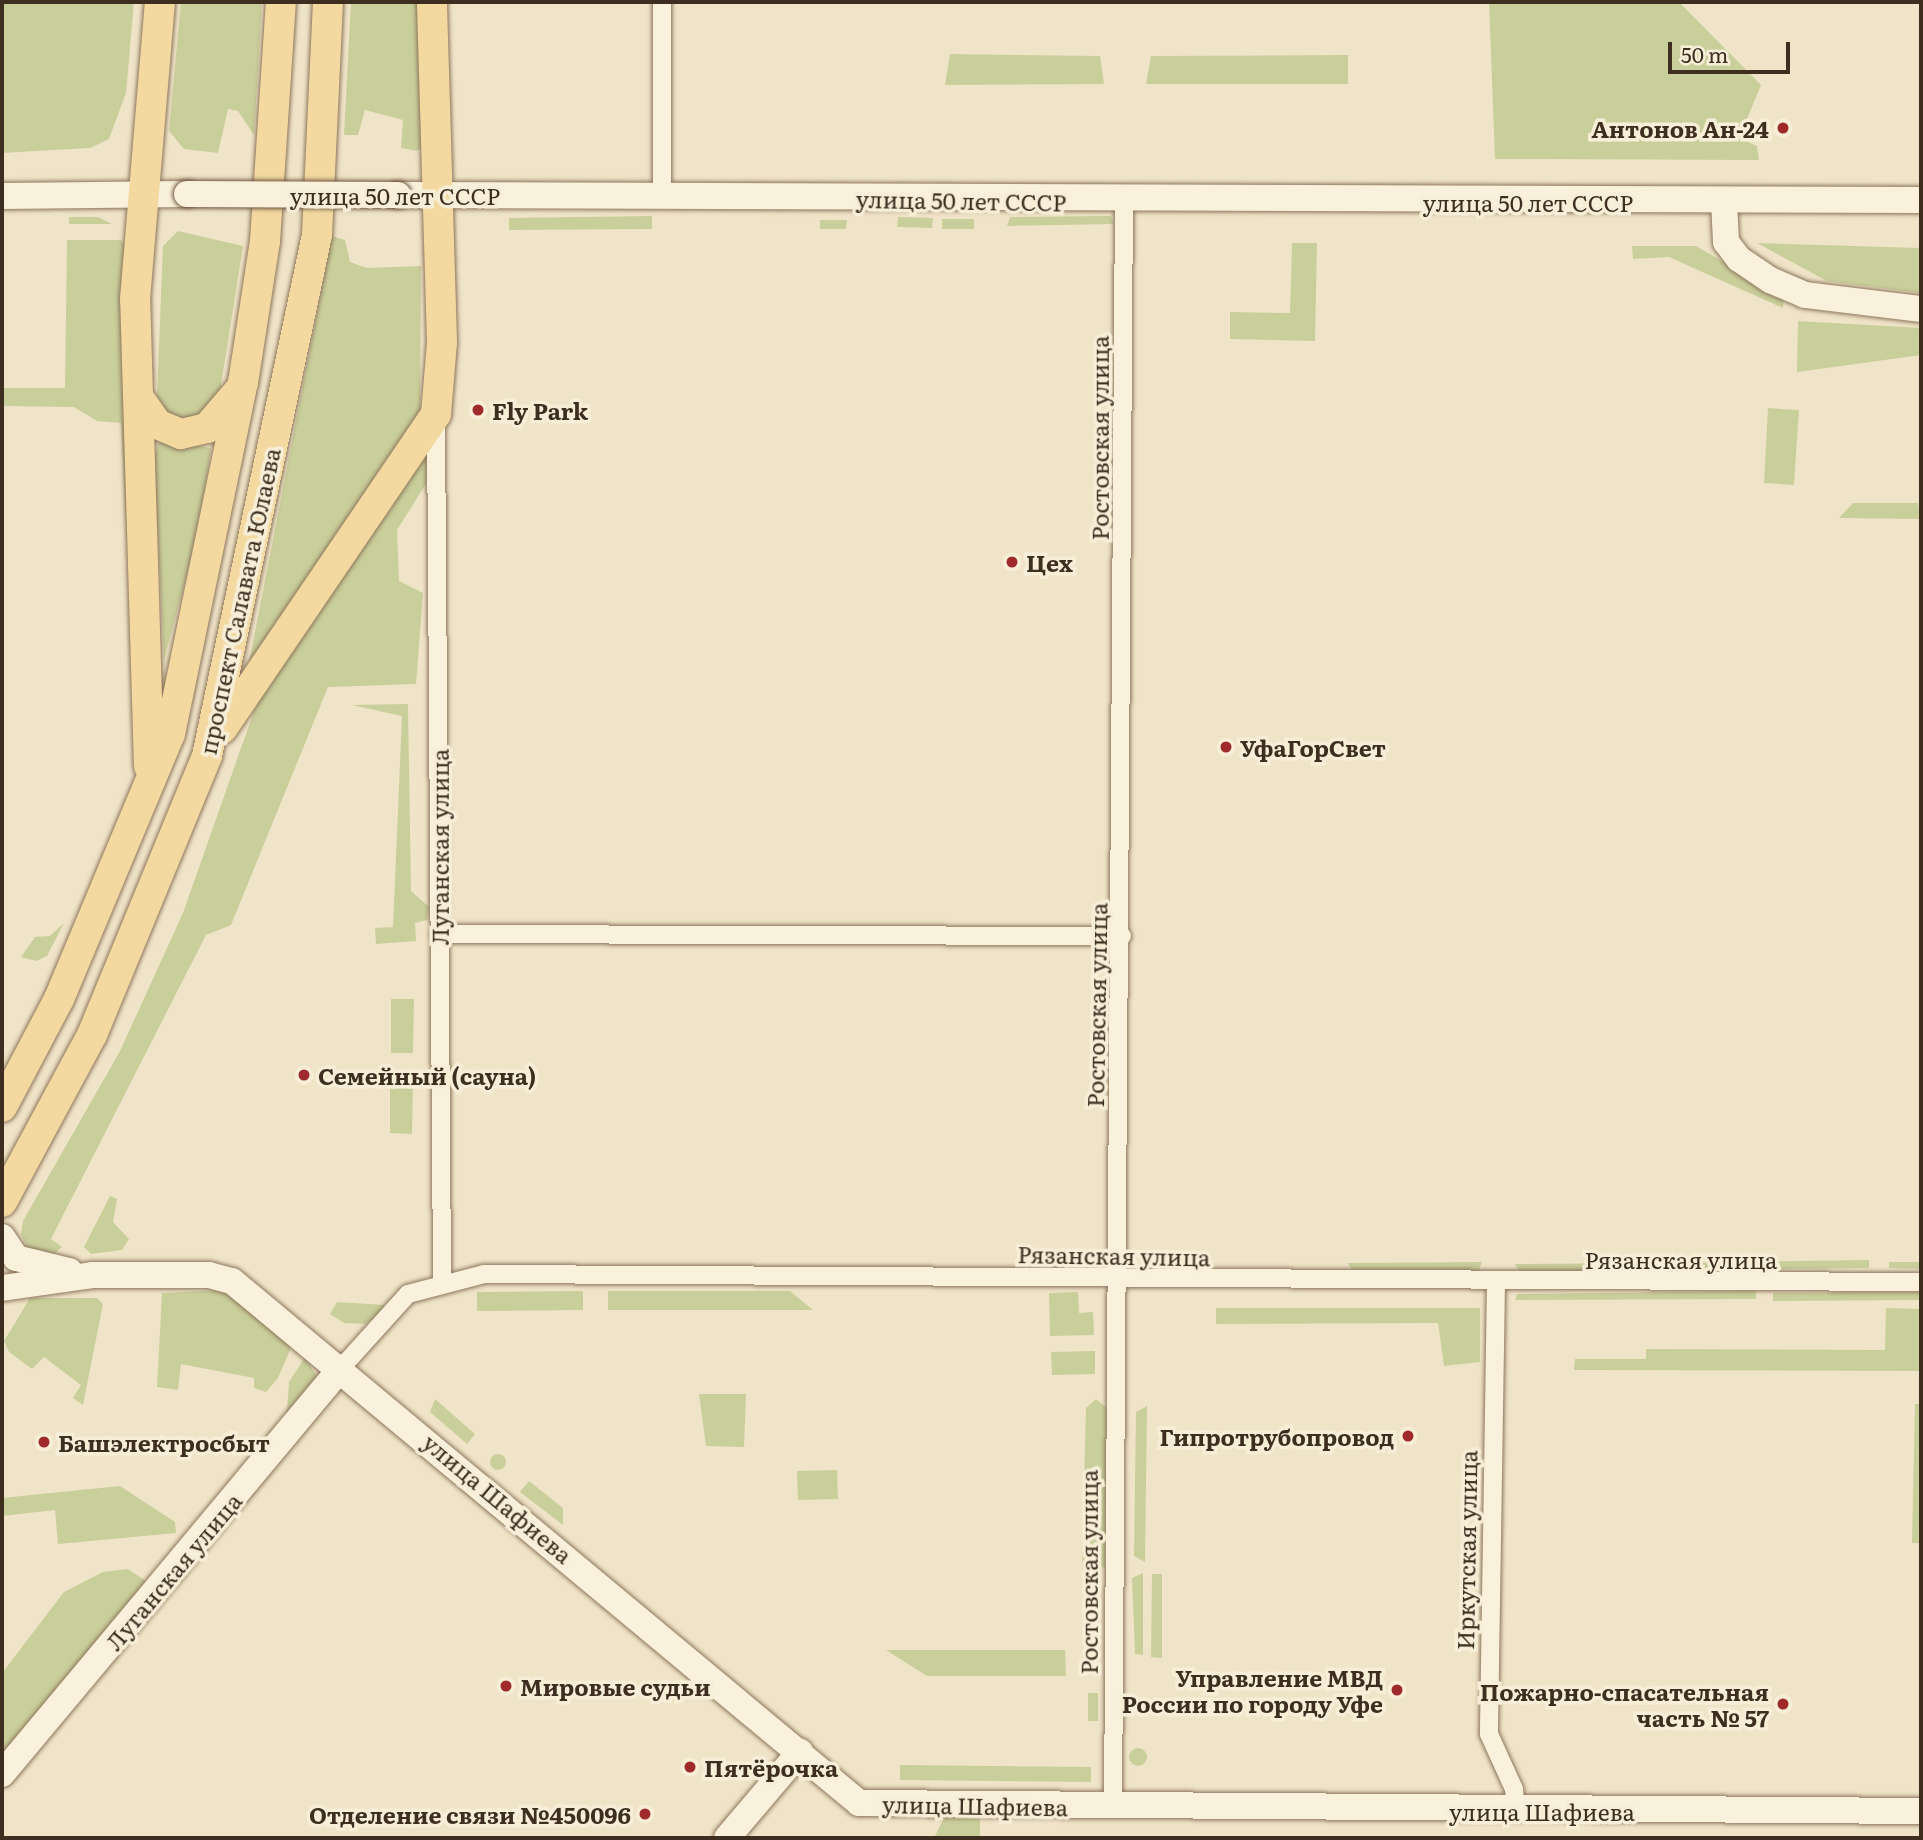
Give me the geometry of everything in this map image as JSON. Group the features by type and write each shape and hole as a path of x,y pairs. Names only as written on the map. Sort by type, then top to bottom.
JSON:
{"main road":[{"path":"148,786 139,398 142,194 160,2"},
{"name":"проспект Салавата Юлаева","path":"2,1107 59,999 148,786 185,671 243,383 265,241 281,2"},
{"name":"проспект Салавата Юлаева","path":"4,1198 92,1035 207,756 317,234 328,2"},
{"path":"207,756 260,664 436,414 442,371 440,195 432,2"},
{"path":"139,398 167,430 194,433 218,420 243,383"}],"street":[{"path":"662,2 662,195"},
{"name":"улица 50 лет СССР","path":"2,196 662,195 1124,201 1921,200"},
{"name":"Ростовская улица","path":"1113,1809 1112,1280 1122,936 1124,201"},
{"path":"1724,201 1726,242 1739,259 1770,280 1805,295 1921,309"},
{"name":"Луганская улица","path":"436,414 442,1280"},
{"path":"439,934 1122,936"},
{"path":"2,1231 4,1198"},
{"name":"улица Шафиева","path":"2,1237 16,1258 92,1275"},
{"name":"Рязанская улица","path":"342,1367 408,1294 442,1280 484,1274 1496,1283 1921,1282"},
{"name":"улица Шафиева","path":"2,1288 92,1275 209,1275 232,1281 342,1367 859,1803 1113,1809 1921,1811"},
{"name":"Иркутская улица","path":"1496,1283 1489,1734 1514,1789 1516,1811"},
{"name":"Луганская улица","path":"2,1774 342,1367"},
{"path":"727,1838 800,1752"}],"green space":[{"path":"2,2 134,2 126,93 109,139 90,148 2,153"},
{"path":"181,2 262,2 254,135 238,111 228,109 218,153 184,149 169,131"},
{"path":"351,2 426,2 425,145 417,151 401,148 403,120 365,110 358,135 344,135"},
{"path":"1489,2 1679,2 1761,85 1739,138 1757,146 1759,160 1495,159"},
{"path":"950,54 1100,56 1104,84 945,85"},
{"path":"1348,55 1348,84 1146,84 1151,56"},
{"path":"652,216 652,229 509,230 509,218"},
{"path":"1111,216 1114,224 1007,226 1010,217"},
{"path":"69,217 98,217 112,224 69,224"},
{"path":"898,217 933,218 932,228 897,227"},
{"path":"942,219 974,219 974,229 942,229"},
{"path":"820,220 847,220 846,229 820,229"},
{"path":"178,231 243,246 218,404 202,421 171,417 157,396 163,246"},
{"path":"332,236 345,240 350,262 367,268 421,266 420,411 248,668"},
{"path":"67,240 121,240 128,248 134,688 121,423 97,421 74,407 2,406 2,388 65,388"},
{"path":"1292,243 1317,243 1315,341 1230,339 1230,312 1290,313"},
{"path":"1757,243 1921,248 1921,293 1827,281"},
{"path":"1632,246 1696,246 1784,297 1783,308 1669,257 1633,259"},
{"path":"1798,321 1921,328 1921,355 1797,372"},
{"path":"1768,408 1799,410 1794,485 1764,483"},
{"path":"160,440 211,448 199,530 164,660 154,457"},
{"path":"430,442 429,479 397,530 399,581 423,593 416,684 328,687 231,925 206,935 51,1239 62,1247 53,1255 30,1252 21,1235 23,1221 120,1051 183,913 261,691"},
{"path":"1853,503 1918,503 1921,519 1839,518"},
{"path":"408,704 411,891 429,907 427,920 415,923 416,941 376,944 375,928 393,927 402,716 352,705"},
{"path":"64,923 47,956 36,961 21,957 35,937 50,936"},
{"path":"391,999 414,999 413,1053 391,1053"},
{"path":"390,1080 413,1080 412,1134 390,1133"},
{"path":"110,1196 117,1199 113,1222 129,1239 122,1250 91,1254 84,1247"},
{"path":"1869,1260 1869,1268 1672,1270 1669,1263"},
{"path":"1482,1262 1479,1271 1352,1271 1348,1263"},
{"path":"1889,1262 1921,1262 1921,1269 1889,1268"},
{"path":"1644,1263 1640,1272 1520,1272 1515,1264"},
{"path":"227,1290 291,1348 278,1378 266,1392 254,1388 254,1378 181,1364 178,1390 157,1387 162,1293"},
{"path":"583,1291 583,1310 477,1311 477,1292"},
{"path":"608,1291 790,1291 813,1310 608,1310"},
{"path":"1756,1291 1756,1299 1515,1300 1517,1294"},
{"path":"1078,1292 1079,1313 1093,1312 1094,1335 1050,1336 1049,1293"},
{"path":"1921,1292 1921,1300 1773,1301 1773,1293"},
{"path":"30,1298 97,1298 103,1304 83,1405 73,1398 81,1385 44,1357 32,1369 9,1352 4,1341"},
{"path":"337,1302 384,1305 385,1311 365,1324 344,1323 330,1314"},
{"path":"1216,1308 1480,1308 1480,1362 1444,1366 1438,1323 1216,1324"},
{"path":"1886,1308 1921,1309 1921,1371 1574,1370 1575,1359 1646,1359 1646,1349 1885,1350"},
{"path":"1095,1351 1095,1374 1052,1375 1051,1352"},
{"path":"305,1357 318,1378 286,1424 289,1382"},
{"path":"699,1394 746,1394 744,1447 706,1446"},
{"path":"435,1399 475,1434 467,1444 430,1412"},
{"path":"1096,1399 1107,1408 1105,1567 1082,1569 1086,1408"},
{"path":"1915,1404 1921,1404 1921,1543 1912,1543"},
{"path":"1147,1406 1145,1562 1134,1556 1136,1412"},
{"path":"495,1454 501,1454 506,1462 504,1468 495,1470 490,1465 490,1459"},
{"path":"837,1470 838,1499 798,1500 797,1471"},
{"path":"529,1481 563,1508 563,1525 520,1492"},
{"path":"120,1486 175,1522 176,1533 58,1544 55,1510 2,1516 2,1498"},
{"path":"128,1569 149,1583 2,1760 2,1673 64,1592 103,1572"},
{"path":"1143,1573 1143,1655 1135,1654 1132,1578"},
{"path":"1152,1574 1162,1574 1162,1658 1151,1657"},
{"path":"886,1650 1065,1650 1066,1676 927,1676"},
{"path":"1088,1693 1098,1693 1098,1721 1088,1721"},
{"path":"1138,1748 1144,1751 1147,1757 1144,1763 1138,1766 1132,1763 1129,1757 1132,1751"},
{"path":"900,1765 1091,1767 1091,1782 900,1780"},
{"path":"945,1816 980,1816 980,1838 934,1838"}],"place":[{"name":"Антонов Ан-24","path":"1783,128"},
{"name":"Fly Park","path":"478,410"},
{"name":"Цех","path":"1012,562"},
{"name":"УфаГорСвет","path":"1226,747"},
{"name":"Семейный (сауна)","path":"304,1075"},
{"name":"Гипротрубопровод","path":"1408,1436"},
{"name":"Башэлектросбыт","path":"44,1442"},
{"name":"Мировые судьи","path":"506,1686"},
{"name":"Управление МВД России по городу Уфе","path":"1397,1690"},
{"name":"Пожарно-спасательная часть № 57","path":"1783,1704"},
{"name":"Пятёрочка","path":"690,1767"},
{"name":"Отделение связи №450096","path":"645,1814"}]}
